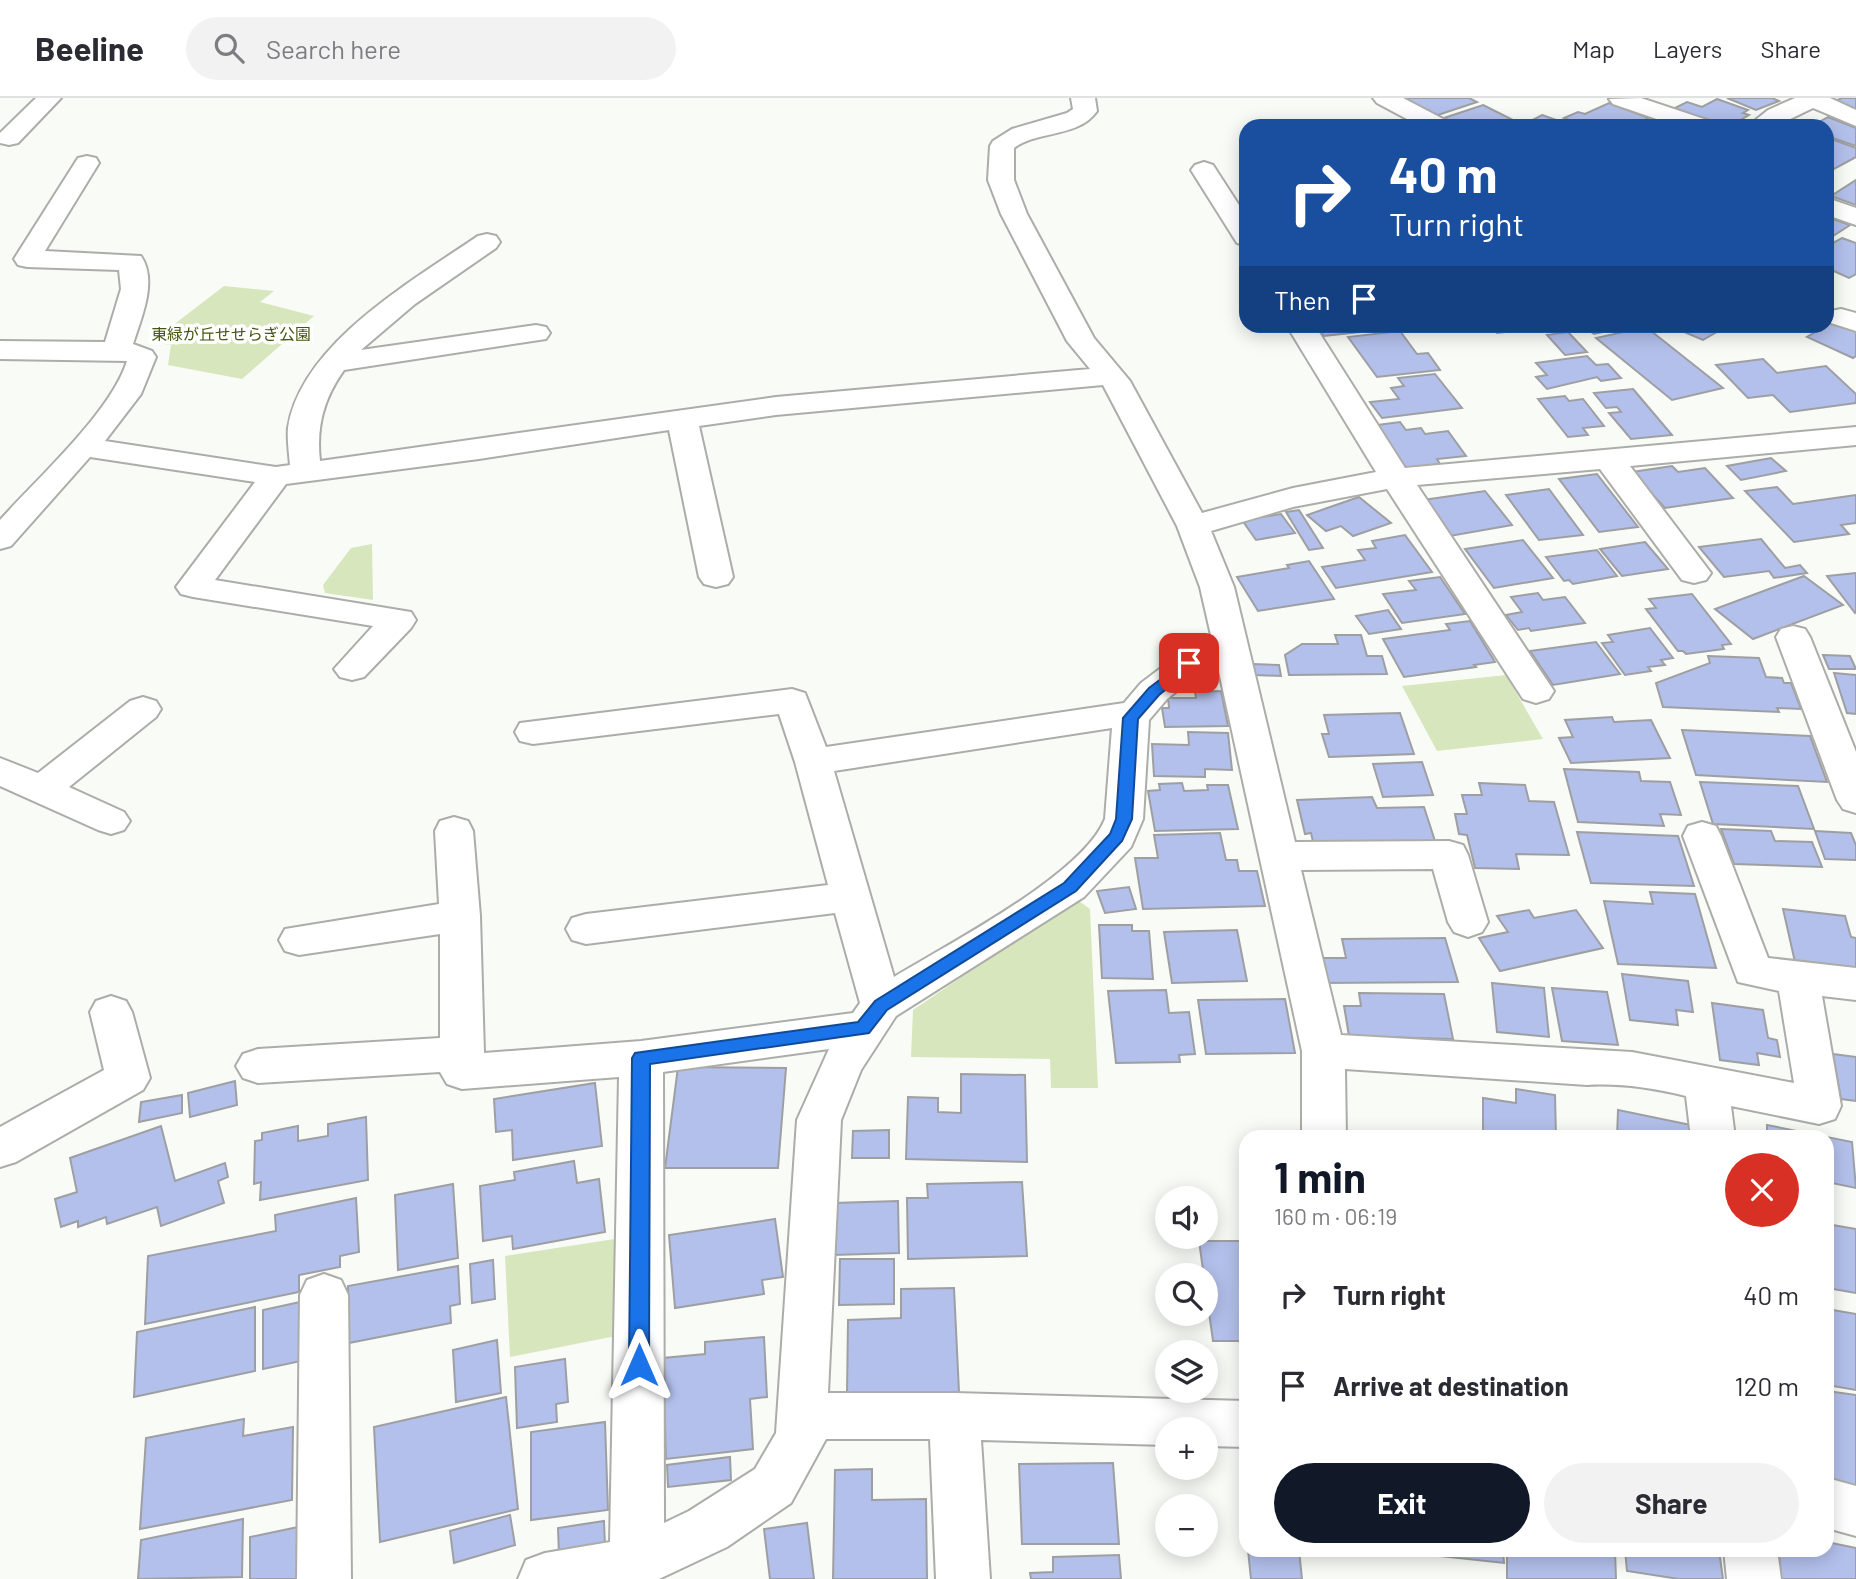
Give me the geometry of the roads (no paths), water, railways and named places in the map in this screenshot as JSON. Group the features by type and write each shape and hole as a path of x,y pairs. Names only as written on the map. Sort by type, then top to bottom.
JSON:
{"street":[{"path":"9,138 49,98"},
{"path":"1083,98 1085,111 1076,119 1056,127 1011,136 1002,146 1001,180 1024,236 1081,341 1111,376 1193,526 1217,587 1323,1051 1324,1130"},
{"path":"1385,98 1425,119"},
{"path":"1770,119 1812,98 1856,119"},
{"path":"1621,99 1680,119"},
{"path":"87,163 27,260 132,262 135,289 117,351"},
{"path":"1204,170 1236,203"},
{"path":"1834,209 1856,217"},
{"path":"352,670 399,621 193,587 291,474 315,391 332,363 360,333 487,242"},
{"path":"332,363 537,333"},
{"path":"1305,333 1396,478 1536,691"},
{"path":"0,350 128,351 142,357 139,374 112,414 0,539"},
{"path":"83,447 291,474 776,405 1111,376"},
{"path":"682,419 716,577"},
{"path":"1193,526 1240,509 1317,491 1396,478 1856,436"},
{"path":"1609,459 1695,573"},
{"path":"1793,636 1856,800"},
{"path":"454,831 460,916 462,1072 641,1058 872,1017 1070,887 1117,837 1124,819 1131,718 1134,713 1154,691 1189,663 1220,655 1232,647"},
{"path":"533,732 792,701 813,762 851,897 872,1017 842,1064 819,1119 804,1416 801,1438 774,1486 708,1529 633,1572 545,1579"},
{"path":"41,790 143,709"},
{"path":"813,762 1134,713"},
{"path":"0,771 111,821"},
{"path":"1702,836 1753,971 1856,984"},
{"path":"1279,856 1449,855 1468,922"},
{"path":"586,929 851,897"},
{"path":"299,940 460,916"},
{"path":"1323,1051 1655,1070 1819,1105 1798,978"},
{"path":"0,1149 128,1078 111,1012"},
{"path":"257,1066 463,1054"},
{"path":"633,1572 638,1532 641,1058"},
{"path":"1706,1083 1712,1130"},
{"path":"324,1295 324,1579"},
{"path":"804,1416 954,1416 1239,1424"},
{"path":"954,1416 963,1579"},
{"path":"1834,1505 1856,1511"},
{"path":"1752,1557 1755,1579"}],"park label":[{"name":"東緑が丘せせらぎ公園","path":"231,333"}]}
